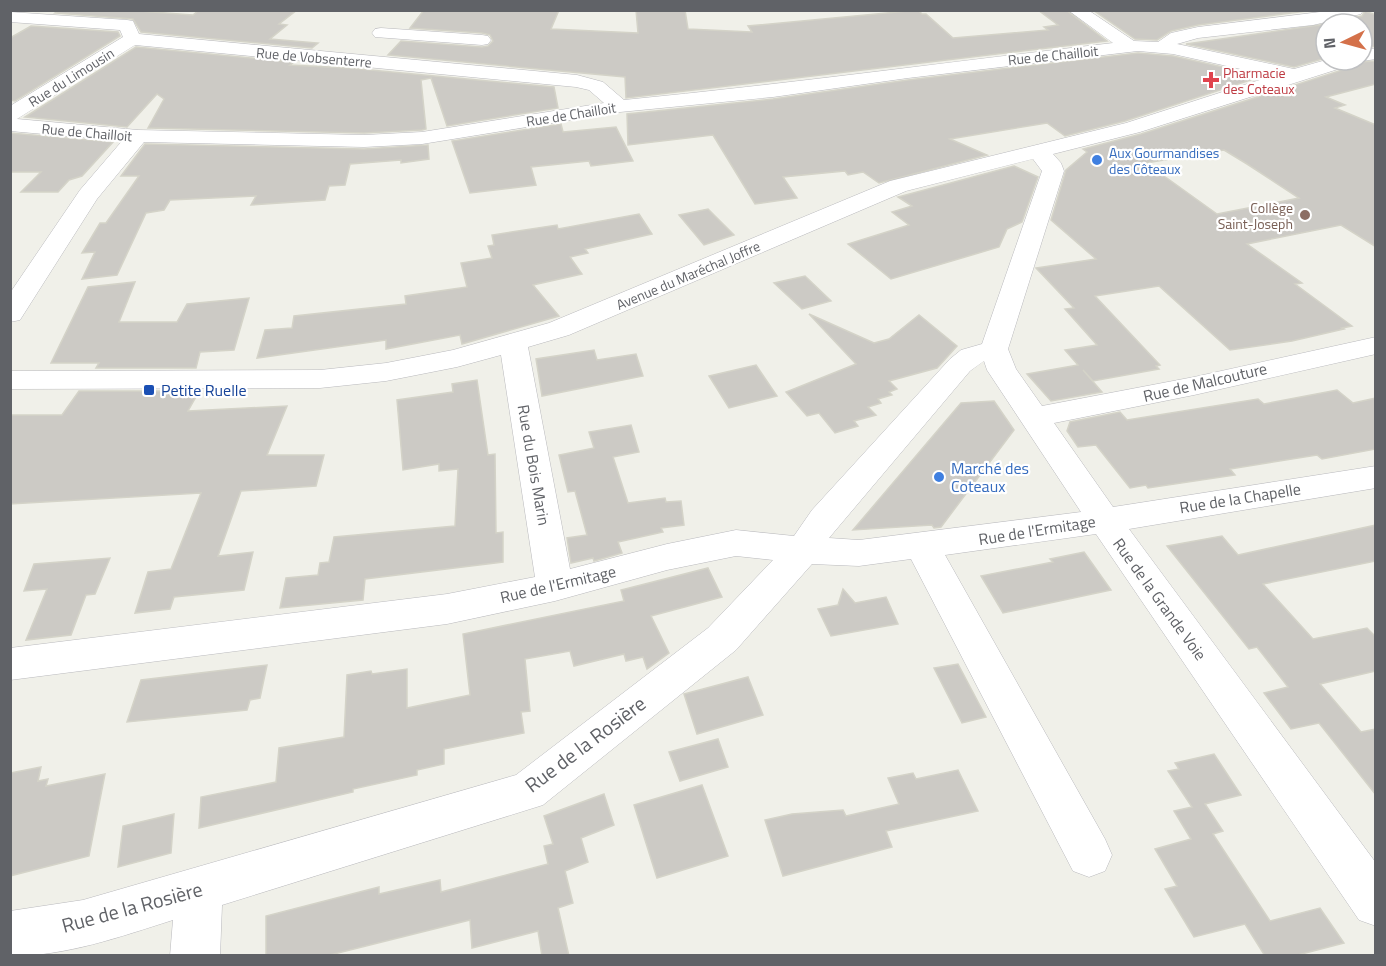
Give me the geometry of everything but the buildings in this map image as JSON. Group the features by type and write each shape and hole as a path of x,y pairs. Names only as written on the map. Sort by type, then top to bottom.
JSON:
{"street":[{"path":"10,16 20,10"},
{"path":"1076,10 1129,46"},
{"path":"1294,75 1163,47 1169,39 1333,18 1351,11"},
{"name":"Rue de Vobsenterre","path":"10,16 133,27 357,62 577,81 596,86 620,106"},
{"path":"357,62 393,18"},
{"name":"Rue du Limousin","path":"10,115 133,27"},
{"path":"381,33 482,40"},
{"name":"Rue de Chailloit","path":"10,125 138,136 393,140 422,138 620,106 773,91 908,72 1129,46 1163,47"},
{"name":"Avenue du Maréchal Joffre","path":"10,380 278,381 320,379 411,368 513,344 600,313 897,186 1165,118 1314,69"},
{"path":"10,314 88,195 138,136"},
{"path":"994,349 1053,171 1050,163 1036,151"},
{"name":"Rue du Bois Marin","path":"513,344 555,587"},
{"name":"Rue de Malcouture","path":"1035,417 1194,386 1376,345"},
{"name":"Rue de la Grande Voie","path":"994,349 1002,370 1104,520 1376,903"},
{"name":"Rue de la Rosière","path":"10,935 83,924 528,791 722,639 803,550 824,519 960,365 971,356 994,349"},
{"name":"Rue de la Chapelle","path":"1104,520 1376,477"},
{"name":"Rue de l'Ermitage","path":"10,664 447,609 555,587 667,557 736,543 859,553 1104,520"},
{"path":"922,546 1089,855"},
{"path":"195,956 199,891"}],"place":[{"name":"Pharmacie des Coteaux","path":"1211,80"},
{"name":"Aux Gourmandises des Côteaux","path":"1097,160"},
{"name":"Collège Saint-Joseph","path":"1305,215"},
{"name":"Petite Ruelle","path":"149,390"},
{"name":"Marché des Coteaux","path":"939,477"}]}
